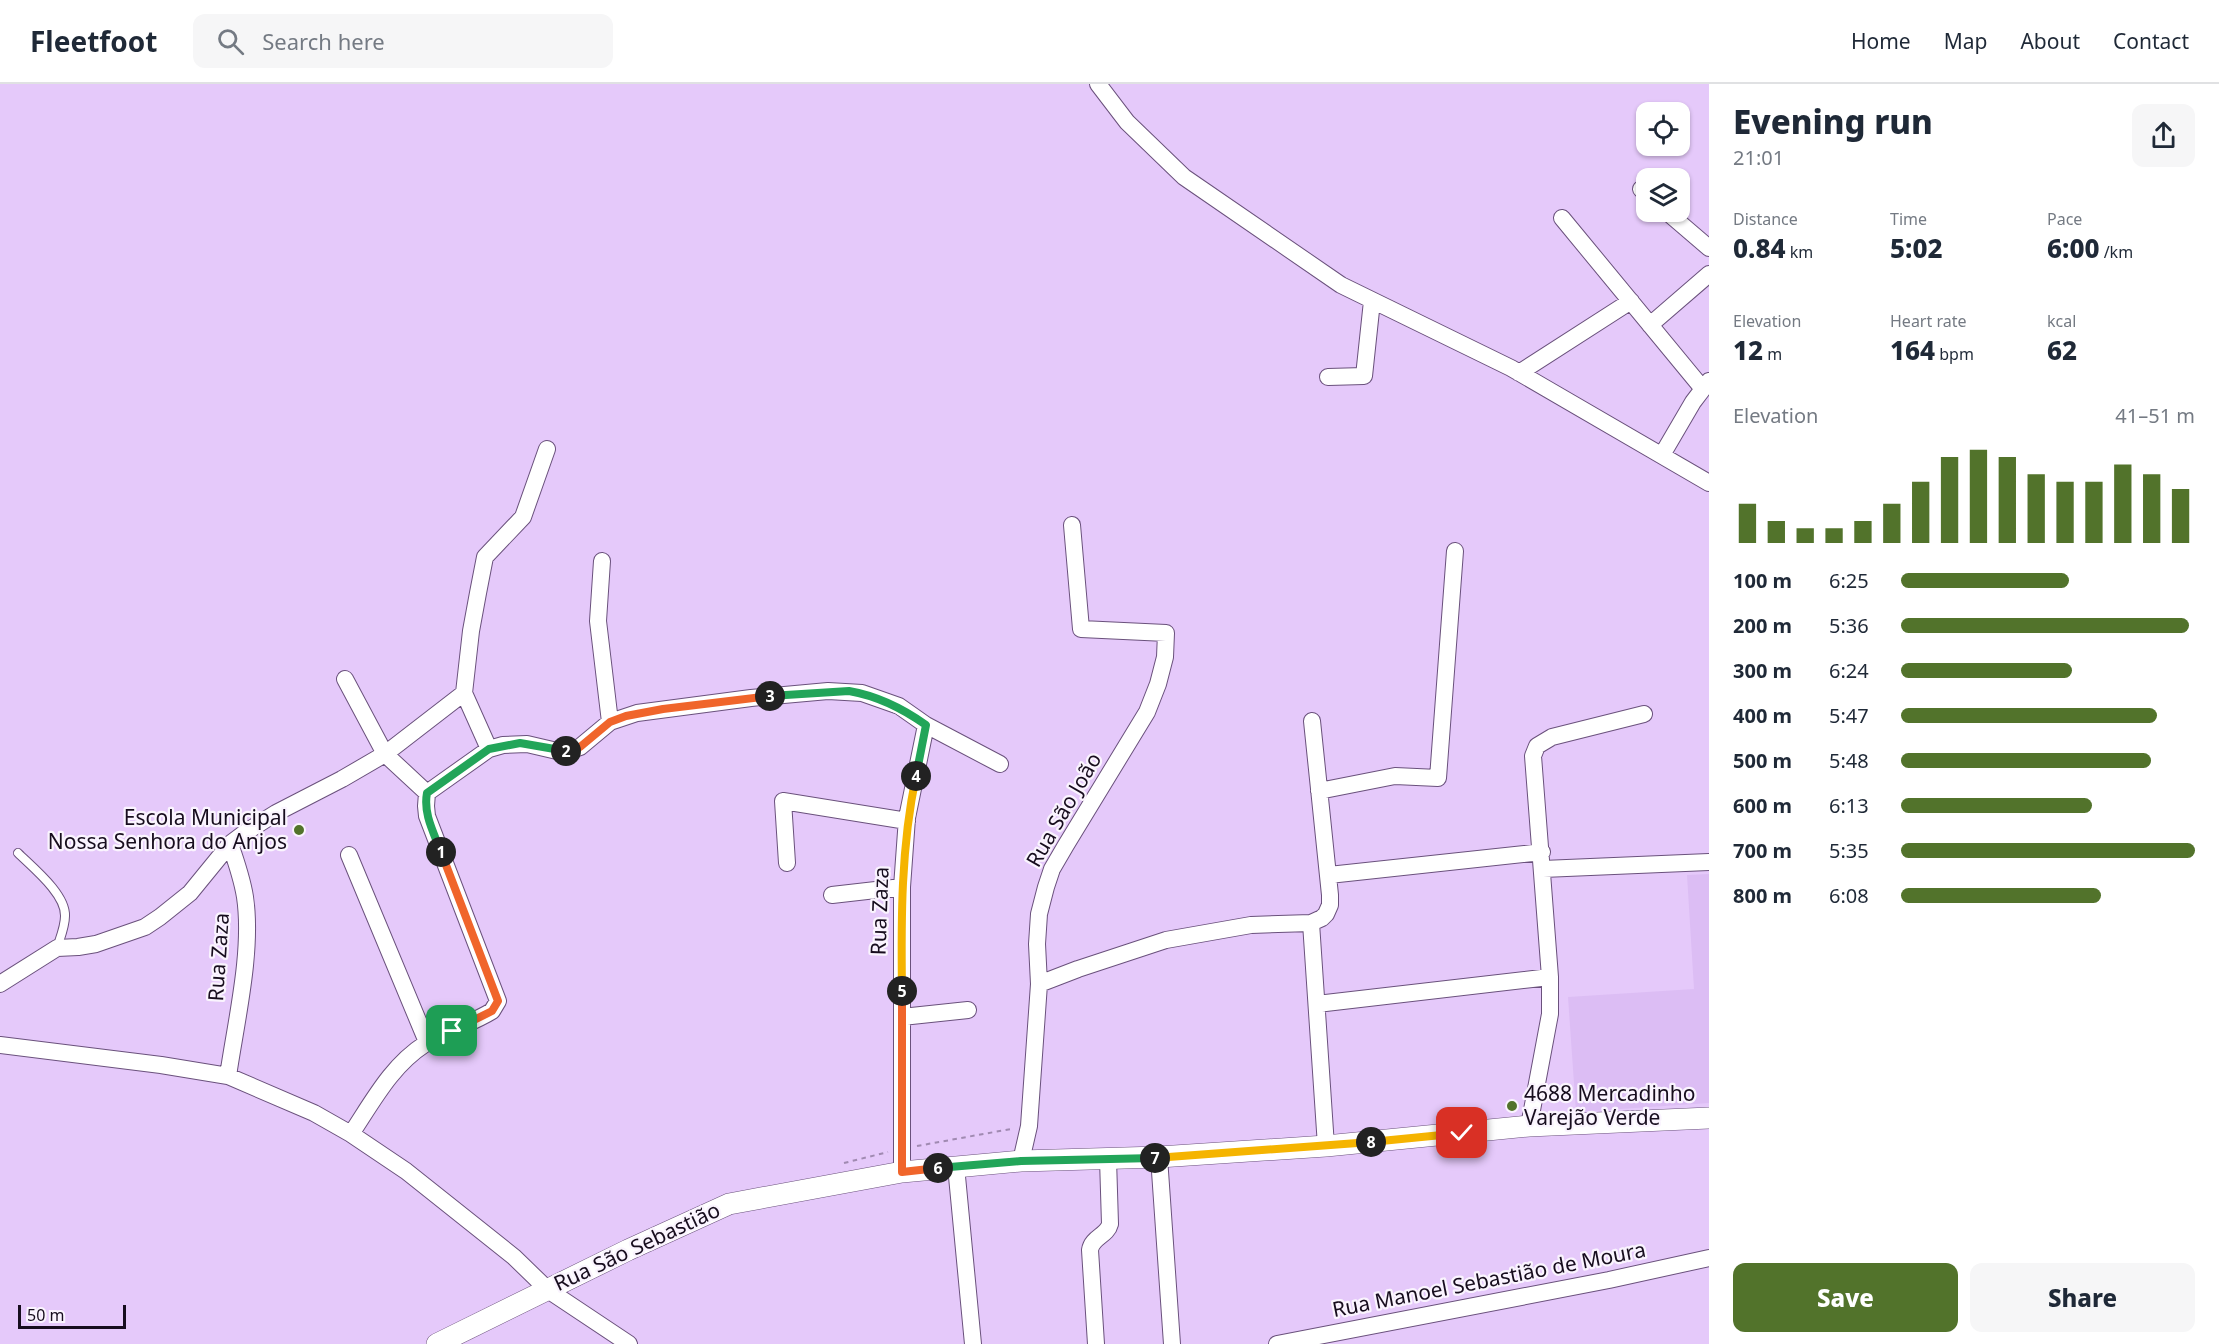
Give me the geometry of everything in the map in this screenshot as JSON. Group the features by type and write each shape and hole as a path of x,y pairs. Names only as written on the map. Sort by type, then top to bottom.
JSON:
{"street":[{"path":"1098,84 1127,122 1184,177 1341,285 1520,373 1709,483"},
{"path":"1562,218 1650,325 1706,385 1693,402 1662,456"},
{"path":"1679,222 1709,248"},
{"path":"1650,325 1709,274"},
{"path":"1328,377 1364,376 1372,301"},
{"path":"1520,373 1631,301"},
{"path":"489,749 464,693 471,631 485,557 523,517 547,449"},
{"name":"Rua São João","path":"1021,1161 1029,1126 1039,984 1037,944 1039,914 1052,869 1147,712 1165,657 1166,633 1081,629 1072,525"},
{"path":"1319,790 1395,776 1438,778 1455,551"},
{"path":"602,561 598,621 610,722"},
{"path":"345,679 385,754 427,793"},
{"path":"427,793 489,749 520,743 557,751 569,751 584,745 610,722 626,716 751,698 828,691 862,693 898,706 926,725 1000,764"},
{"path":"0,984 57,948 96,944 145,927 190,893 230,844 276,813 385,754 464,693"},
{"path":"1529,1126 1549,1023 1550,977 1533,756 1537,746 1548,739 1644,714"},
{"path":"1039,984 1167,940 1251,925 1311,923 1322,918 1328,910 1329,875 1312,721"},
{"name":"Rua Zaza","path":"902,1172 902,888 907,821 926,725"},
{"path":"351,1134 396,1068 407,1057 428,1042 495,1009 498,1001 427,816 427,793"},
{"path":"788,862 783,801 907,821"},
{"name":"Rua Zaza","path":"228,1076 245,951 247,918 242,879 230,844"},
{"path":"349,855 428,1042"},
{"path":"1329,875 1542,861 1709,862"},
{"path":"832,895 902,888"},
{"path":"1311,923 1326,1146"},
{"path":"1317,1004 1550,977"},
{"path":"902,1017 968,1010"},
{"path":"0,1045 161,1065 228,1076 281,1098 351,1134 406,1171 514,1257 548,1290 629,1344"},
{"name":"Rua São Sebastião","path":"437,1344 469,1336 548,1290 627,1250 729,1204 902,1172 1021,1161 1108,1160 1326,1146 1529,1126 1709,1118"},
{"path":"1159,1157 1172,1344"},
{"path":"1096,1344 1090,1257 1092,1243 1107,1231 1110,1224 1108,1160"},
{"path":"956,1166 973,1344"},
{"name":"Rua Manoel Sebastião de Moura","path":"1277,1344 1609,1280 1709,1258"}],"lane":[{"path":"18,853 52,888 63,903 65,916 57,948"}],"shaded area":[{"path":"1709,874 1709,1103 1576,1112 1568,997 1694,989 1687,875"}],"place":[{"name":"Escola Municipal Nossa Senhora do Anjos","path":"299,830"},
{"name":"4688 Mercadinho Varejão Verde","path":"1512,1106"}],"route":[{"path":"452,1031 492,1011 498,1001 427,816 427,793 489,749 503,745 527,744 557,751 569,751 584,745 610,722 637,713 751,698 849,691 862,693 898,706 926,725 907,818 902,888 902,1172 1021,1161 1108,1160 1326,1146 1462,1133"}]}
